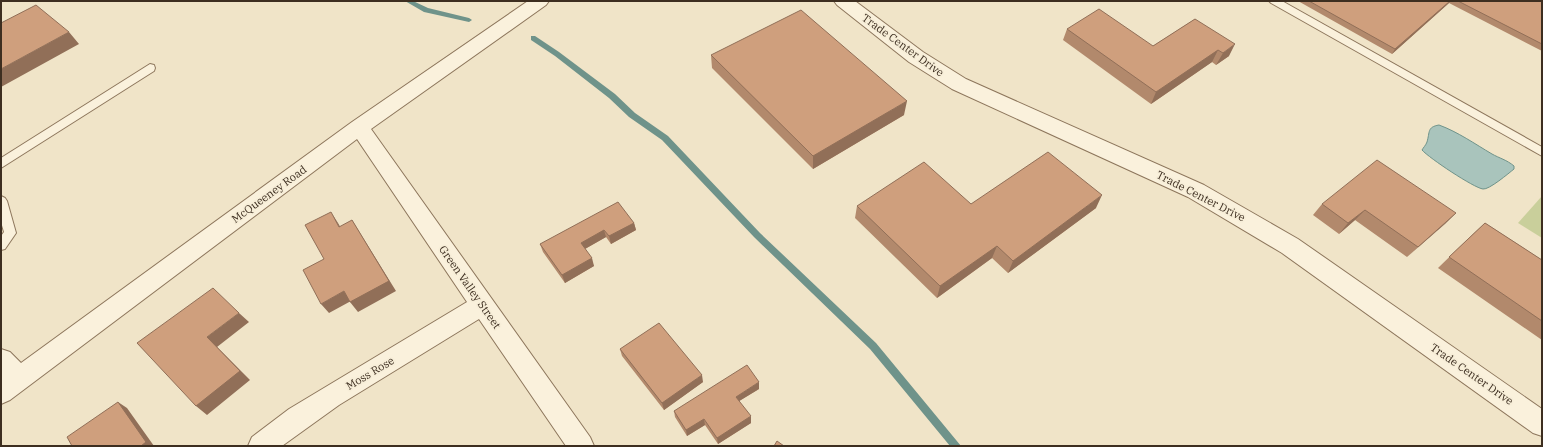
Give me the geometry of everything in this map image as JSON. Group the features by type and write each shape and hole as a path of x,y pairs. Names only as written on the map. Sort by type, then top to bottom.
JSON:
{"street":[{"name":"McQueeney Road","path":"10,385 359,127 540,1"},
{"name":"Trade Center Drive","path":"843,1 916,57 959,84 1196,191 1262,228 1297,251 1542,424"},
{"name":"Green Valley Street","path":"359,127 581,446"},
{"name":"Moss Rose","path":"261,446 298,418 330,397 482,305"},
{"path":"1,360 10,385"}],"lane":[{"path":"1274,1 1542,152"},
{"path":"1,164 150,68"},
{"path":"1,201 10,233 1,245"}],"green space":[{"path":"1542,196 1542,238 1518,223"}],"water":[{"path":"1439,125 1509,162 1514,166 1514,169 1486,189 1478,187 1462,178 1422,150 1427,142 1432,127"}],"building":[{"path":"1309,1 1450,1 1395,49"},
{"path":"1458,1 1542,1 1542,44"},
{"path":"36,5 69,32 1,69 1,23"},
{"path":"1099,9 1153,46 1195,19 1235,44 1223,53 1218,50 1156,92 1067,29"},
{"path":"801,10 907,101 813,156 711,55"},
{"path":"1048,152 1102,195 1013,261 997,246 940,286 857,206 924,162 971,204"},
{"path":"1377,160 1456,213 1418,247 1365,210 1348,223 1322,204"},
{"path":"618,202 634,223 609,236 604,230 581,243 592,258 562,275 540,244"},
{"path":"331,212 339,227 352,220 389,281 350,302 344,291 321,304 303,270 324,259 305,225"},
{"path":"1485,223 1542,260 1542,321 1449,257"},
{"path":"213,288 239,313 207,337 240,371 196,406 137,343"},
{"path":"659,323 702,375 662,403 620,349"},
{"path":"747,365 759,382 736,397 751,416 717,438 704,419 686,430 674,411"},
{"path":"118,402 146,442 141,446 72,446 67,437"},
{"path":"777,441 784,446 774,446"}],"waterway":[{"path":"408,1 426,10 469,20"},
{"path":"533,38 557,54 612,96 632,115 665,138 757,235 873,346 956,446"}]}
